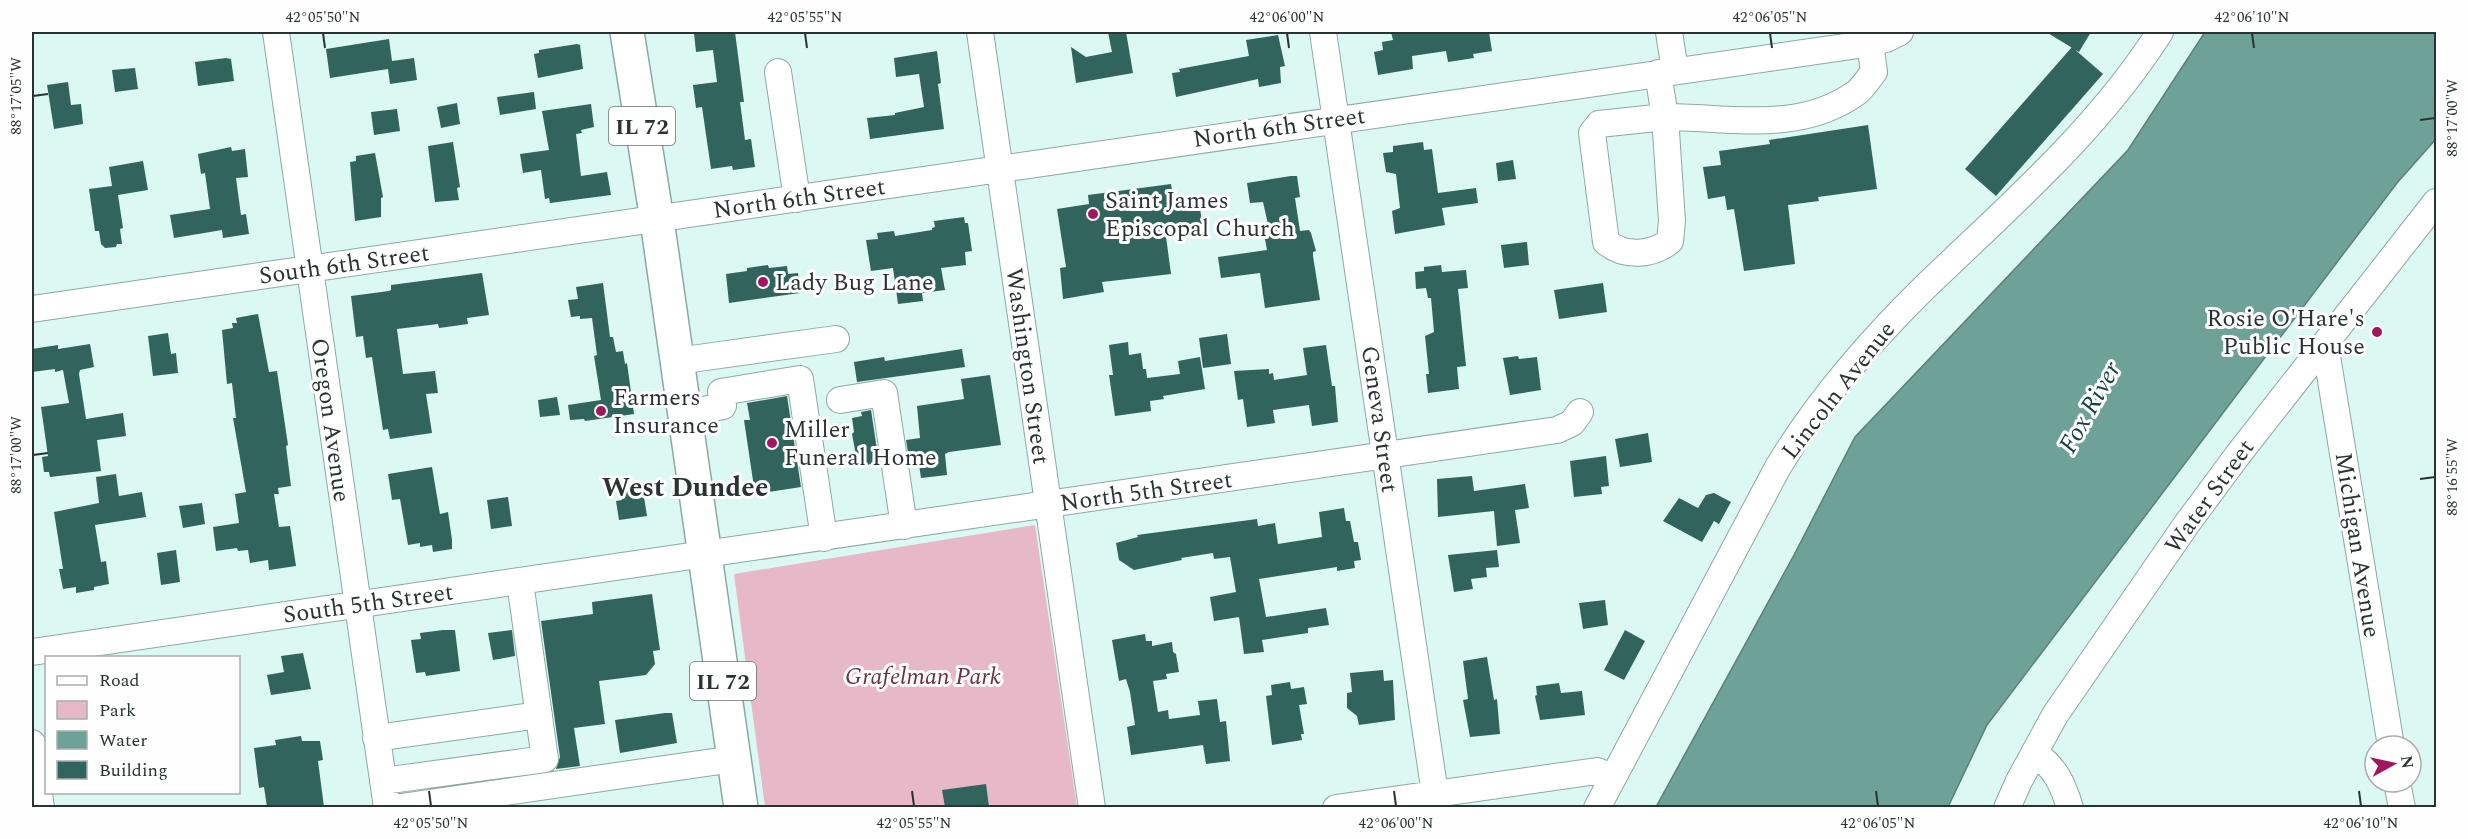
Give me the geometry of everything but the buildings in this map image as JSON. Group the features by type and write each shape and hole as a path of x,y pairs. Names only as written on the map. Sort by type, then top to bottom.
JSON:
{"main road":[{"name":"IL 72","path":"627,32 657,220 741,807"},
{"name":"IL 72","path":"646,32 656,114 657,220"}],"street":[{"name":"Oregon Avenue","path":"276,32 387,807"},
{"name":"Washington Street","path":"980,32 1092,807"},
{"name":"Geneva Street","path":"1323,32 1436,800"},
{"path":"1669,32 1665,117 1672,221 1670,241 1660,249 1631,253 1616,250 1606,242 1593,133 1599,124 1665,117 1768,122 1829,109 1858,92 1874,72 1870,43"},
{"name":"North 6th Street","path":"657,220 999,168 1870,43 1900,32"},
{"name":"Lincoln Avenue","path":"1597,807 1778,467 1800,432 1847,371 1898,315 2089,127 2122,88 2160,32"},
{"path":"778,72 797,199"},
{"name":"Water Street","path":"2007,807 2055,715 2186,525 2436,202"},
{"name":"South 6th Street","path":"32,309 657,220"},
{"path":"677,361 836,339"},
{"name":"Michigan Avenue","path":"2325,344 2389,734"},
{"path":"684,414 723,406 721,392 800,379 824,538"},
{"path":"840,400 884,393 904,526"},
{"name":"North 5th Street","path":"704,555 1557,430 1572,423 1580,412"},
{"name":"South 5th Street","path":"32,652 704,555"},
{"path":"383,781 545,759 520,582"},
{"path":"376,738 538,716"},
{"path":"32,743 41,807"},
{"path":"2034,753 2045,760 2057,774 2070,807"},
{"path":"394,807 527,798 734,759"},
{"path":"1336,807 1436,800 1597,771 1612,777"}],"green space":[{"name":"Grafelman Park","path":"1035,525 1077,807 765,807 734,574"}],"water":[{"name":"Fox River","path":"2205,32 2436,32 2436,139 2397,183 1987,725 1948,807 1656,807 1794,555 1855,437 2128,150"}],"place":[{"name":"Saint James Episcopal Church","path":"1093,214"},
{"name":"Lady Bug Lane","path":"763,282"},
{"name":"Rosie O'Hare's Public House","path":"2377,332"},
{"name":"Farmers Insurance","path":"601,411"},
{"name":"Miller Funeral Home","path":"772,443"}],"district":[{"name":"West Dundee","path":"685,487"}]}
